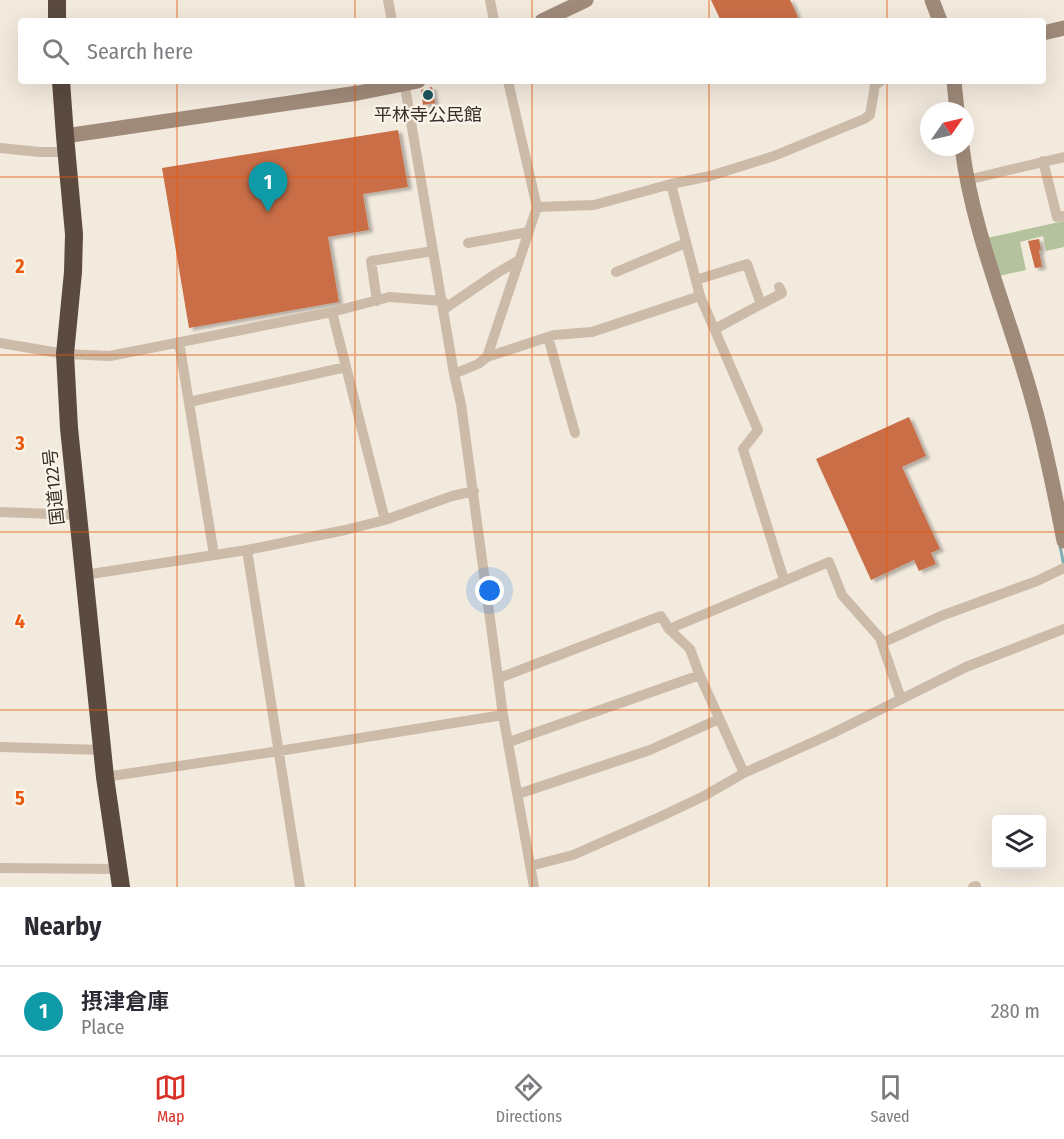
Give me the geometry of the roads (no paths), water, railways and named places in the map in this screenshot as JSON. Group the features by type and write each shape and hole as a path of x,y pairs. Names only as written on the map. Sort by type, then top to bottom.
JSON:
{"highway":[{"path":"57,0 57,18"},
{"name":"国道122号","path":"61,84 65,144 74,215 74,272 65,354 69,428 105,777 120,878"}],"street":[{"path":"388,0 391,18"},
{"path":"490,0 493,18"},
{"path":"548,18 586,0"},
{"path":"932,0 939,18"},
{"path":"1046,32 1064,28"},
{"path":"0,148 40,152 65,144 399,84"},
{"path":"409,84 434,251 474,491 503,715 534,887"},
{"path":"488,357 537,207 509,84"},
{"path":"537,207 594,205 710,176 774,156 870,115 876,84"},
{"path":"954,84 956,102"},
{"path":"963,156 977,225 1058,486 1064,541"},
{"path":"967,180 1064,157"},
{"path":"1043,161 1057,218 1064,216"},
{"path":"671,184 700,296 758,430 743,449 784,580"},
{"path":"468,243 528,232"},
{"path":"616,272 686,243"},
{"path":"377,300 371,261 434,251"},
{"path":"0,343 65,354 110,356 332,312 389,297 443,305 519,260"},
{"path":"696,280 747,264 761,304"},
{"path":"714,329 782,293 780,287"},
{"path":"454,374 488,357 554,335 592,332 700,296"},
{"path":"332,312 385,520"},
{"path":"548,337 575,434"},
{"path":"179,342 214,555"},
{"path":"189,402 346,367"},
{"path":"84,575 214,555 345,530 385,520 452,496 474,491"},
{"path":"0,512 78,515"},
{"path":"247,549 300,887"},
{"path":"669,629 829,562 842,595 880,638 901,699"},
{"path":"882,643 941,616 1037,581 1064,568"},
{"path":"499,678 661,616 669,629 690,648 744,773"},
{"path":"530,866 573,855 662,816 744,773 831,734 966,667 1064,629"},
{"path":"509,742 700,675"},
{"path":"105,777 503,715"},
{"path":"518,794 650,750 719,719"},
{"path":"0,747 103,750"},
{"path":"0,867 120,878"}],"waterway":[{"path":"1060,546 1064,566"}],"place":[{"name":"平林寺公民館","path":"428,95"},
{"name":"摂津倉庫","path":"268,212"}]}
